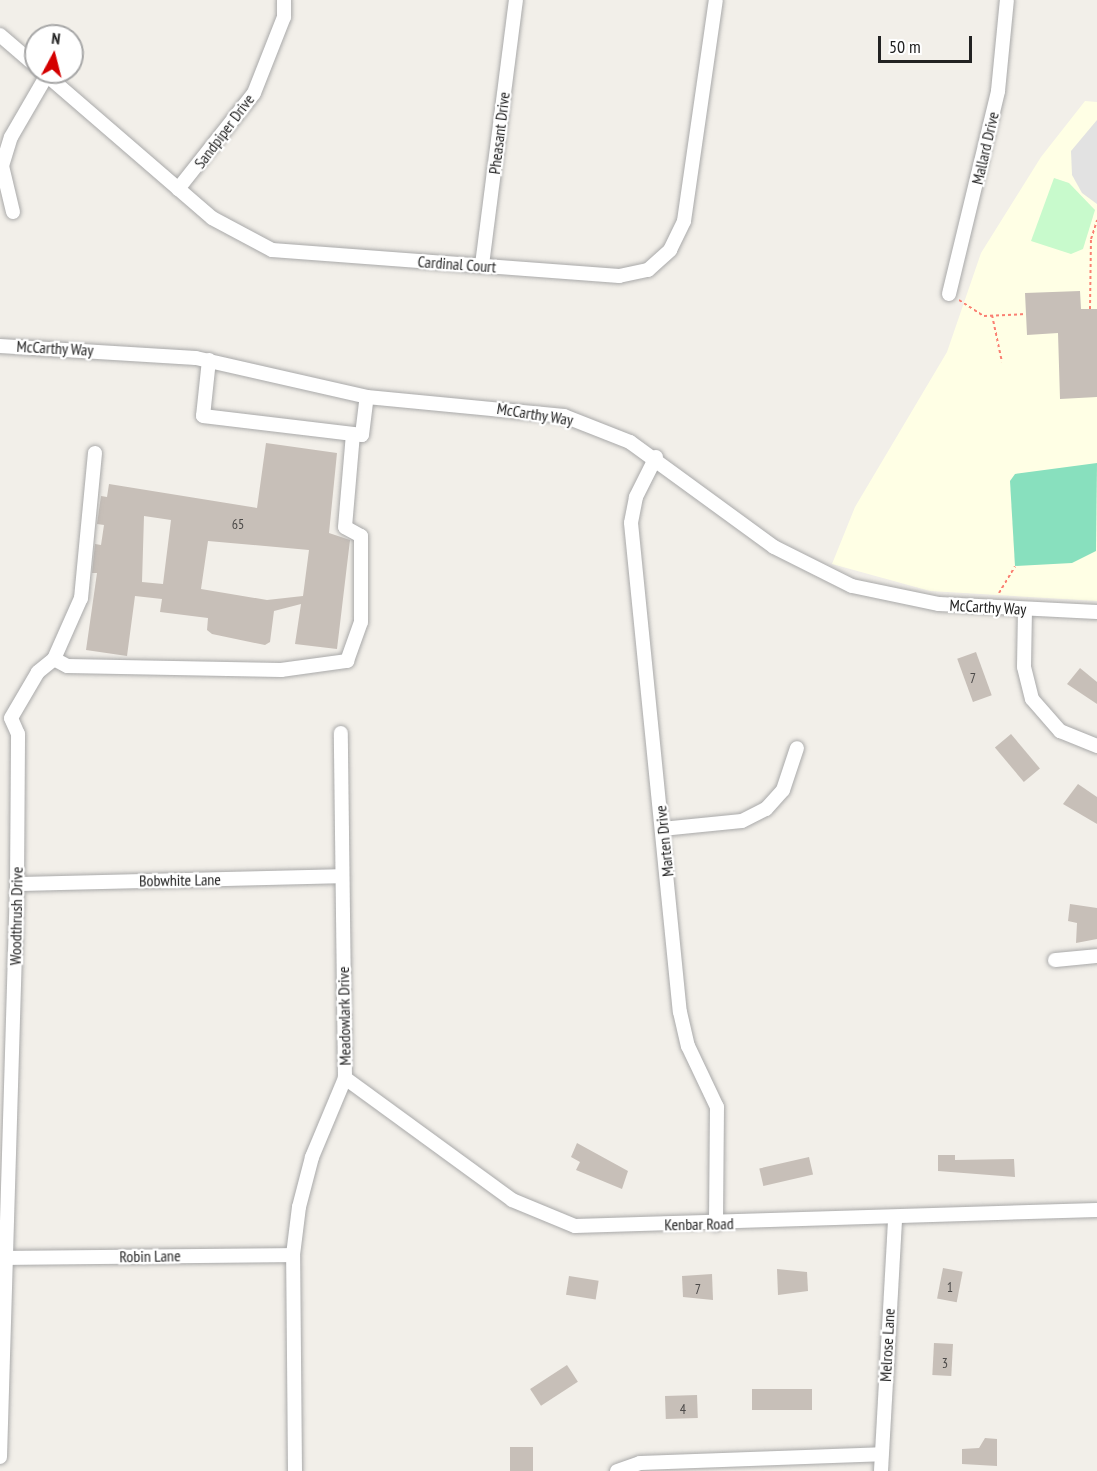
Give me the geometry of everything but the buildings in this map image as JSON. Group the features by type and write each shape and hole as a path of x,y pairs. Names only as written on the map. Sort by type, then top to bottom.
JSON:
{"street":[{"name":"Sandpiper Drive","path":"178,189 254,93 284,17 284,0"},
{"name":"Pheasant Drive","path":"482,265 516,0"},
{"name":"Cardinal Court","path":"57,84 178,189 242,238 272,250 619,276 648,270 670,250 691,190 716,0"},
{"name":"Mallard Drive","path":"949,294 998,91 1007,0"},
{"name":"Cardinal Court","path":"0,35 24,56"},
{"path":"13,212 2,166 11,137 36,84"},
{"name":"McCarthy Way","path":"0,346 209,360 367,397 564,416 601,427 656,457 759,537 822,573 897,598 998,608 1097,612"},
{"path":"209,360 203,416 362,435 367,397"},
{"path":"95,453 81,598 54,659 67,666 281,670 347,661 361,622 361,536 345,527 353,434"},
{"name":"Marten Drive","path":"656,457 636,497 631,523 680,1012 688,1046 717,1107 716,1224"},
{"path":"1025,609 1024,667 1032,699 1060,731 1097,746"},
{"name":"Woodthrush Drive","path":"0,1457 7,1258 6,1059 17,884 18,734 11,718 38,672 54,659"},
{"name":"Meadowlark Drive","path":"296,1471 293,1255 312,1157 345,1078 341,733"},
{"path":"662,829 742,821 766,809 783,790 797,747"},
{"name":"Bobwhite Lane","path":"17,884 342,876"},
{"path":"1055,960 1097,956"},
{"name":"Kenbar Road","path":"345,1078 512,1200 546,1218 575,1226 895,1220 1097,1210"},
{"name":"Melrose Lane","path":"881,1471 895,1220"},
{"name":"Robin Lane","path":"7,1258 293,1255"},
{"path":"617,1471 640,1463 881,1455"}],"path":[{"path":"1089,309 1097,220"},
{"path":"949,294 992,315 1026,314"},
{"path":"992,315 1002,362"},
{"path":"998,608 999,590 1015,566"}],"shaded area":[{"path":"1085,101 1097,102 1097,601 930,591 832,564 855,507 947,352 981,253 1041,157"},
{"path":"1097,120 1097,204 1082,193 1072,175 1071,151"}],"green space":[{"path":"1054,178 1069,183 1095,210 1083,249 1071,254 1031,241"},
{"path":"1097,463 1096,551 1072,563 1015,566 1010,481 1015,474"}]}
